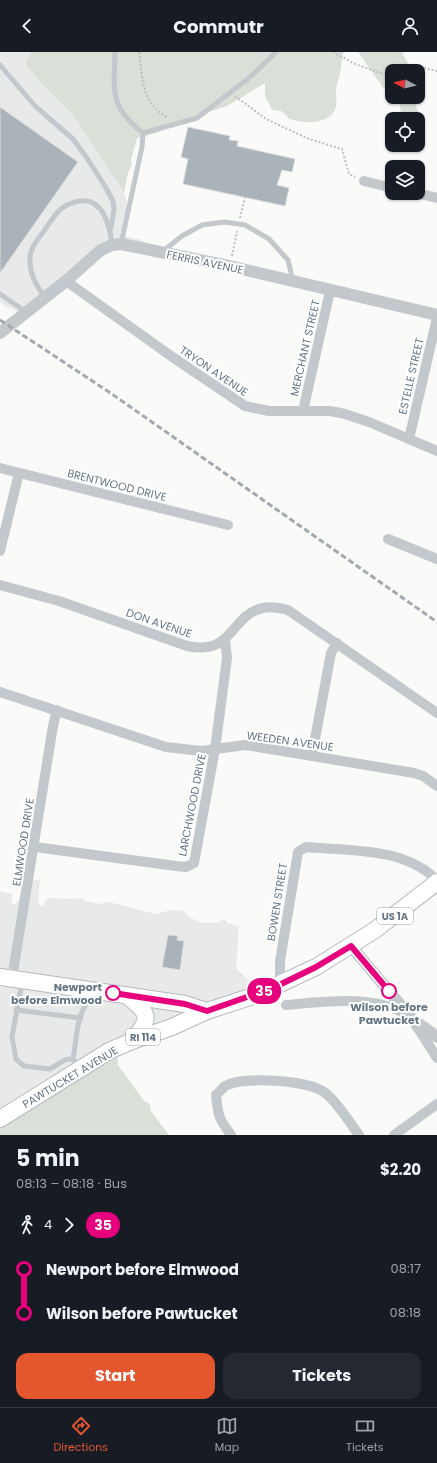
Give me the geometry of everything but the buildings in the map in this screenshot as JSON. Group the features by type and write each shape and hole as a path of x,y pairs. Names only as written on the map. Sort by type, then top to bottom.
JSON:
{"main road":[{"name":"PAWTUCKET AVENUE","path":"0,1119 78,1064 132,1041 172,1027 207,1011 242,1000 316,967 384,924 437,881"},
{"path":"12,978 185,1004 207,1011"},
{"path":"126,995 145,1012 146,1019 144,1026 132,1041"}],"street":[{"path":"364,181 385,186"},
{"path":"425,195 437,198"},
{"path":"0,332 66,281 102,250 117,244"},
{"name":"FERRIS AVENUE","path":"117,244 162,252 437,314"},
{"name":"TRYON AVENUE","path":"66,281 171,356 245,406 269,411 330,411 345,414 437,450"},
{"name":"MERCHANT STREET","path":"303,411 330,291"},
{"name":"ESTELLE STREET","path":"409,439 437,318"},
{"name":"BRENTWOOD DRIVE","path":"0,468 228,525"},
{"path":"0,551 19,473"},
{"path":"388,539 437,559"},
{"name":"DON AVENUE","path":"0,585 59,600 187,646 199,648 212,646 225,640 249,615 263,608 276,607 288,610 437,713"},
{"name":"LARCHWOOD DRIVE","path":"35,847 176,866 186,866 194,863 215,749 227,658 225,640"},
{"path":"312,755 331,652 337,643"},
{"name":"WEEDEN AVENUE","path":"0,692 57,710 140,740 166,747 201,751 245,745 414,773 423,776 437,786"},
{"name":"ELMWOOD DRIVE","path":"12,978 35,847 53,726 57,710"},
{"name":"BOWEN STREET","path":"280,984 280,961 298,852 306,847 378,853 405,860 426,869 437,881"},
{"path":"351,946 398,1002 437,1058"},
{"path":"286,1005 359,1001 380,1004 408,1016 437,1037"},
{"path":"231,1135 219,1119 216,1095 224,1087 239,1082 290,1081 309,1084 325,1092 359,1135"},
{"path":"394,1135 437,1104"}],"lane":[{"path":"115,52 114,96 118,106 133,126 143,133"},
{"path":"143,133 197,118 249,78 276,52"},
{"path":"0,65 35,106 73,139 87,158 113,201 114,209 111,229"},
{"path":"117,244 142,147 143,133"},
{"path":"45,297 33,279 30,257 36,243 59,211 75,202 89,202 96,205 102,211 117,244"},
{"path":"162,252 182,236 202,225 225,222 245,225 269,239 288,260 294,282"},
{"path":"0,294 26,312"},
{"path":"12,978 16,1010 12,1037 16,1060 24,1066 50,1069 64,1060 78,1064 80,1018 86,1001 99,991"},
{"path":"16,1010 80,1018"}],"path":[{"path":"139,52 146,95 156,111 171,120 184,121"},
{"path":"333,52 355,64 385,75"},
{"path":"425,68 437,70"},
{"path":"230,93 266,119 309,139 342,149 349,174 364,181"}],"shaded area":[{"path":"0,52 32,52 25,63 41,83 73,115 124,193 127,202 125,229 120,233 125,236 142,240 146,245 119,248 107,253 25,316 11,308 5,307 0,301"},
{"path":"32,52 344,52 336,89 336,107 328,118 315,122 293,120 287,118 288,117 281,111 272,110 265,96 265,83 227,106 167,126 159,132 137,138 131,160 132,165 128,173 124,193 73,115 41,83 25,63"},
{"path":"358,52 402,52 408,64 385,64 385,90"},
{"path":"400,104 416,104 418,112 401,112"},
{"path":"25,877 31,881 40,879 38,902 43,907 47,898 83,898 86,901 99,904 109,902 156,914 171,910 183,911 191,918 202,923 216,923 224,919 227,923 239,926 236,968 248,980 257,985 254,994 143,1042 0,1119 0,891 12,894 12,904 15,904 19,900"},
{"path":"117,1054 118,1065 144,1101 150,1104 150,1110 169,1135 0,1135 0,1119"}],"railway":[{"path":"0,320 112,394 437,622"}],"bus line":[{"name":"35","path":"113,993 185,1004 207,1011 237,1002 273,988 316,967 351,946 389,991"}],"place":[{"name":"Wilson before Pawtucket","path":"389,991"},
{"name":"Newport before Elmwood","path":"113,993"}]}
